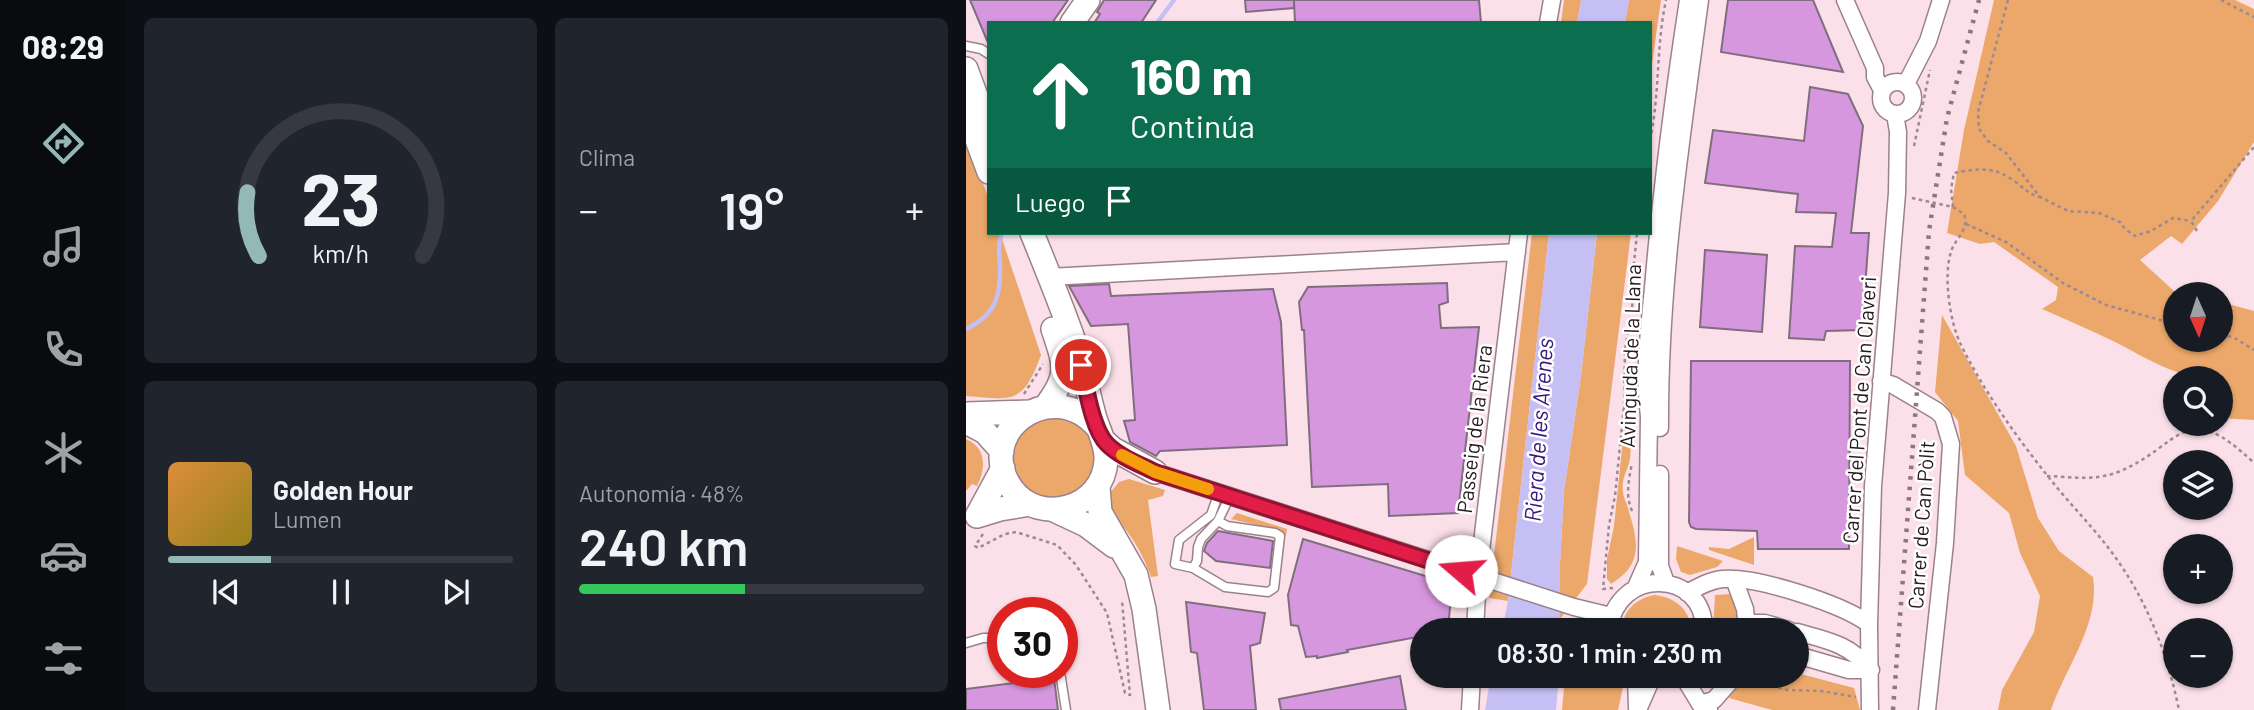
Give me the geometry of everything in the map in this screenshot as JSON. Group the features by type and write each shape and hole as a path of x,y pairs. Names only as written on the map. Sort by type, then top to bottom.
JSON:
{"main road":[{"path":"1073,21 1088,0"},
{"path":"966,67 987,89"},
{"path":"966,67 987,125"},
{"path":"966,110 987,167"},
{"path":"971,521 1003,460 1009,432 1031,406 1061,383 1061,354 1020,235"},
{"path":"1021,235 1049,277 1075,345 1107,459 1100,483 1100,512 1136,575 1144,609 1158,710"},
{"path":"966,414 1031,406 1058,406 1076,410 1118,452 1155,472"},
{"path":"966,422 985,432 1003,460 1013,489 1030,504"},
{"path":"1054,510 1080,503 1100,483 1121,472 1155,472"},
{"path":"971,521 1000,509 1030,504 1054,510 1096,531 1125,554"}],"street":[{"path":"1548,21 1552,0"},
{"name":"Avinguda de la Llana","path":"1636,587 1647,562 1650,416 1647,397 1656,250 1688,0"},
{"name":"Avinguda de la Llana","path":"1666,583 1660,566 1662,332 1670,230 1700,0"},
{"path":"1845,0 1875,68 1882,71 1894,85 1913,95 1913,102 1905,113 1895,114 1889,113 1883,107 1880,98 1894,85 1910,73 1928,41 1941,0"},
{"name":"Carrer del Pont de Can Claveri","path":"1870,710 1869,624 1873,486 1897,193 1898,132 1895,114"},
{"name":"Passeig de la Riera","path":"1478,618 1486,579 1519,235"},
{"path":"1049,277 1517,252"},
{"name":"Carrer de Can Pòlit","path":"1881,381 1929,405 1944,417 1950,433 1945,543 1927,710"},
{"path":"1155,472 1574,607 1599,618"},
{"path":"1687,593 1719,579 1746,579 1812,598 1859,616 1869,624"},
{"path":"1734,579 1746,618"},
{"path":"1612,618 1622,597 1636,587 1650,583 1666,583 1687,593 1701,611 1702,618"},
{"path":"1809,636 1846,647 1860,657 1871,670"},
{"path":"1809,658 1850,670 1871,670"},
{"path":"1470,710 1471,688"},
{"path":"1637,710 1641,688"},
{"path":"1692,688 1706,707 1724,688"}],"lane":[{"path":"966,46 987,53"},
{"path":"1218,522 1227,527 1275,533 1280,537 1275,589 1268,592 1225,587 1193,568 1174,564 1179,540 1211,515 1225,494"},
{"path":"1193,568 1198,561 1198,547 1202,539 1218,522 1225,494"},
{"path":"966,643 987,638"},
{"path":"1063,688 1066,710"}],"path":[{"path":"1652,130 1666,0"},
{"path":"2008,0 1978,112 1979,129 1988,141 2006,153 2040,197"},
{"path":"2221,0 2254,17"},
{"path":"1912,156 1920,108 1932,63"},
{"path":"2191,221 2254,146"},
{"path":"1953,207 1951,179 1954,173 1988,169 2003,173 2032,195 2068,211 2099,213 2120,222 2135,236 2151,231 2173,218 2191,221 2197,231"},
{"path":"1897,193 1953,207 1964,214 1966,224 1951,251 1949,263 1950,302 1957,335 2021,441 2108,547 2135,588 2164,649 2179,710"},
{"path":"1966,224 2006,243 2063,284 2106,305 2163,321"},
{"path":"1614,587 1603,589 1624,406 1625,350 1635,288 1637,235"},
{"path":"2233,337 2254,350"},
{"path":"1031,406 1034,380 1045,356"},
{"path":"1624,406 1630,415 1633,445"},
{"path":"2048,475 2076,477 2111,474 2135,464 2181,432 2196,429 2215,433 2254,463"},
{"path":"1633,461 1628,488 1629,504 1636,520"},
{"path":"971,521 985,529 975,546 978,548 1005,534 1016,532 1057,545 1071,559 1107,614 1125,693 1130,695 1121,594"}],"shaded area":[{"path":"1564,0 1581,0 1577,21 1561,21"},
{"path":"1629,0 1661,0 1652,64 1652,21 1625,21"},
{"path":"1994,0 2235,0 2254,9 2254,142 2218,201 2182,244 2171,236 2140,260 2164,282 2163,352 2233,352 2233,305 2254,311 2254,420 2233,419 2233,366 2163,367 2155,363 2042,309 2056,300 2058,287 1994,242 1980,244 1947,233 1964,130"},
{"path":"966,136 987,194 987,235 1001,235 1041,355 1028,383 1015,395 1006,398 966,396"},
{"path":"1532,235 1549,235 1508,601 1489,598"},
{"path":"1597,235 1631,235 1587,584 1560,618 1564,491 1581,376"},
{"path":"1942,315 2016,446 2038,518 2059,551 2093,577 2094,595 2087,629 2051,710 1998,710 2002,690 2034,632 2040,596 2020,553 2009,513 1965,475 1958,421 1935,392"},
{"path":"1046,417 1062,417 1077,424 1088,435 1095,450 1092,474 1083,487 1062,499 1046,499 1031,492 1020,481 1013,466 1013,450 1020,435 1031,424"},
{"path":"1627,420 1631,454 1623,487 1636,544 1633,561 1628,569 1611,584 1607,579 1607,559 1614,526"},
{"path":"966,439 978,448 983,466 977,486 972,484 966,491"},
{"path":"1129,479 1165,490 1163,496 1148,500 1158,576 1151,577 1137,547 1112,509 1109,494 1119,482"},
{"path":"1237,513 1287,529 1286,536 1281,531 1231,519"},
{"path":"1754,537 1754,565 1709,550 1709,547 1729,549"},
{"path":"1677,546 1723,561 1717,567 1690,575 1681,572 1676,559"},
{"path":"1731,594 1737,601 1739,618 1714,618 1715,595"},
{"path":"1654,595 1668,598 1680,605 1689,618 1625,618 1627,611 1641,600"},
{"path":"1809,676 1854,688 1860,710 1772,710 1729,698 1735,688 1809,688"},
{"path":"1564,688 1623,688 1618,710 1562,710"}],"water":[{"path":"1581,0 1629,0 1625,21 1577,21"},
{"name":"Riera de les Arenes","path":"1549,235 1597,235 1581,376 1564,491 1560,618 1504,618"},
{"path":"1489,688 1558,688 1556,710 1485,710"}],"building":[{"path":"970,0 1068,0 1053,21 987,21 987,40"},
{"path":"1104,0 1156,0 1142,21 1095,21 1100,14 1097,12"},
{"path":"1245,0 1294,0 1294,8 1246,12"},
{"path":"1294,0 1479,0 1481,21 1295,21"},
{"path":"1728,0 1813,0 1843,72 1721,52"},
{"path":"1810,87 1848,94 1863,126 1851,233 1869,233 1862,330 1826,331 1824,340 1789,338 1795,246 1832,247 1836,213 1796,212 1798,194 1705,183 1713,130 1804,141"},
{"path":"1705,250 1767,255 1762,332 1700,327"},
{"path":"1447,283 1448,302 1439,305 1441,328 1479,327 1458,513 1389,516 1388,484 1312,487 1304,330 1299,302 1308,287"},
{"path":"1109,284 1111,296 1273,289 1281,322 1287,445 1160,451 1156,456 1130,442 1124,421 1135,420 1128,324 1091,326 1069,286"},
{"path":"1691,361 1850,361 1849,549 1758,549 1757,531 1691,527"},
{"path":"1218,531 1273,541 1270,568 1216,561 1204,551 1207,543"},
{"path":"1303,539 1452,584 1449,618 1410,618 1410,638 1317,658 1306,657 1298,626 1291,625 1288,595"},
{"path":"1186,602 1265,613 1260,643 1250,646 1256,710 1204,710 1197,653 1191,652"},
{"path":"1400,676 1406,710 1281,710 1279,699"},
{"path":"987,686 1055,688 1058,710 966,710 966,689"}],"waterway":[{"path":"1158,21 1174,0"},
{"path":"966,329 984,317 995,303 999,286 1001,236"}],"railway":[{"path":"1893,710 1929,231 1947,118 1979,0"}],"slow traffic":[{"path":"1122,455 1155,472 1208,489"}],"route":[{"path":"1081,365 1104,441 1132,460 1155,472 1461,571"}]}
